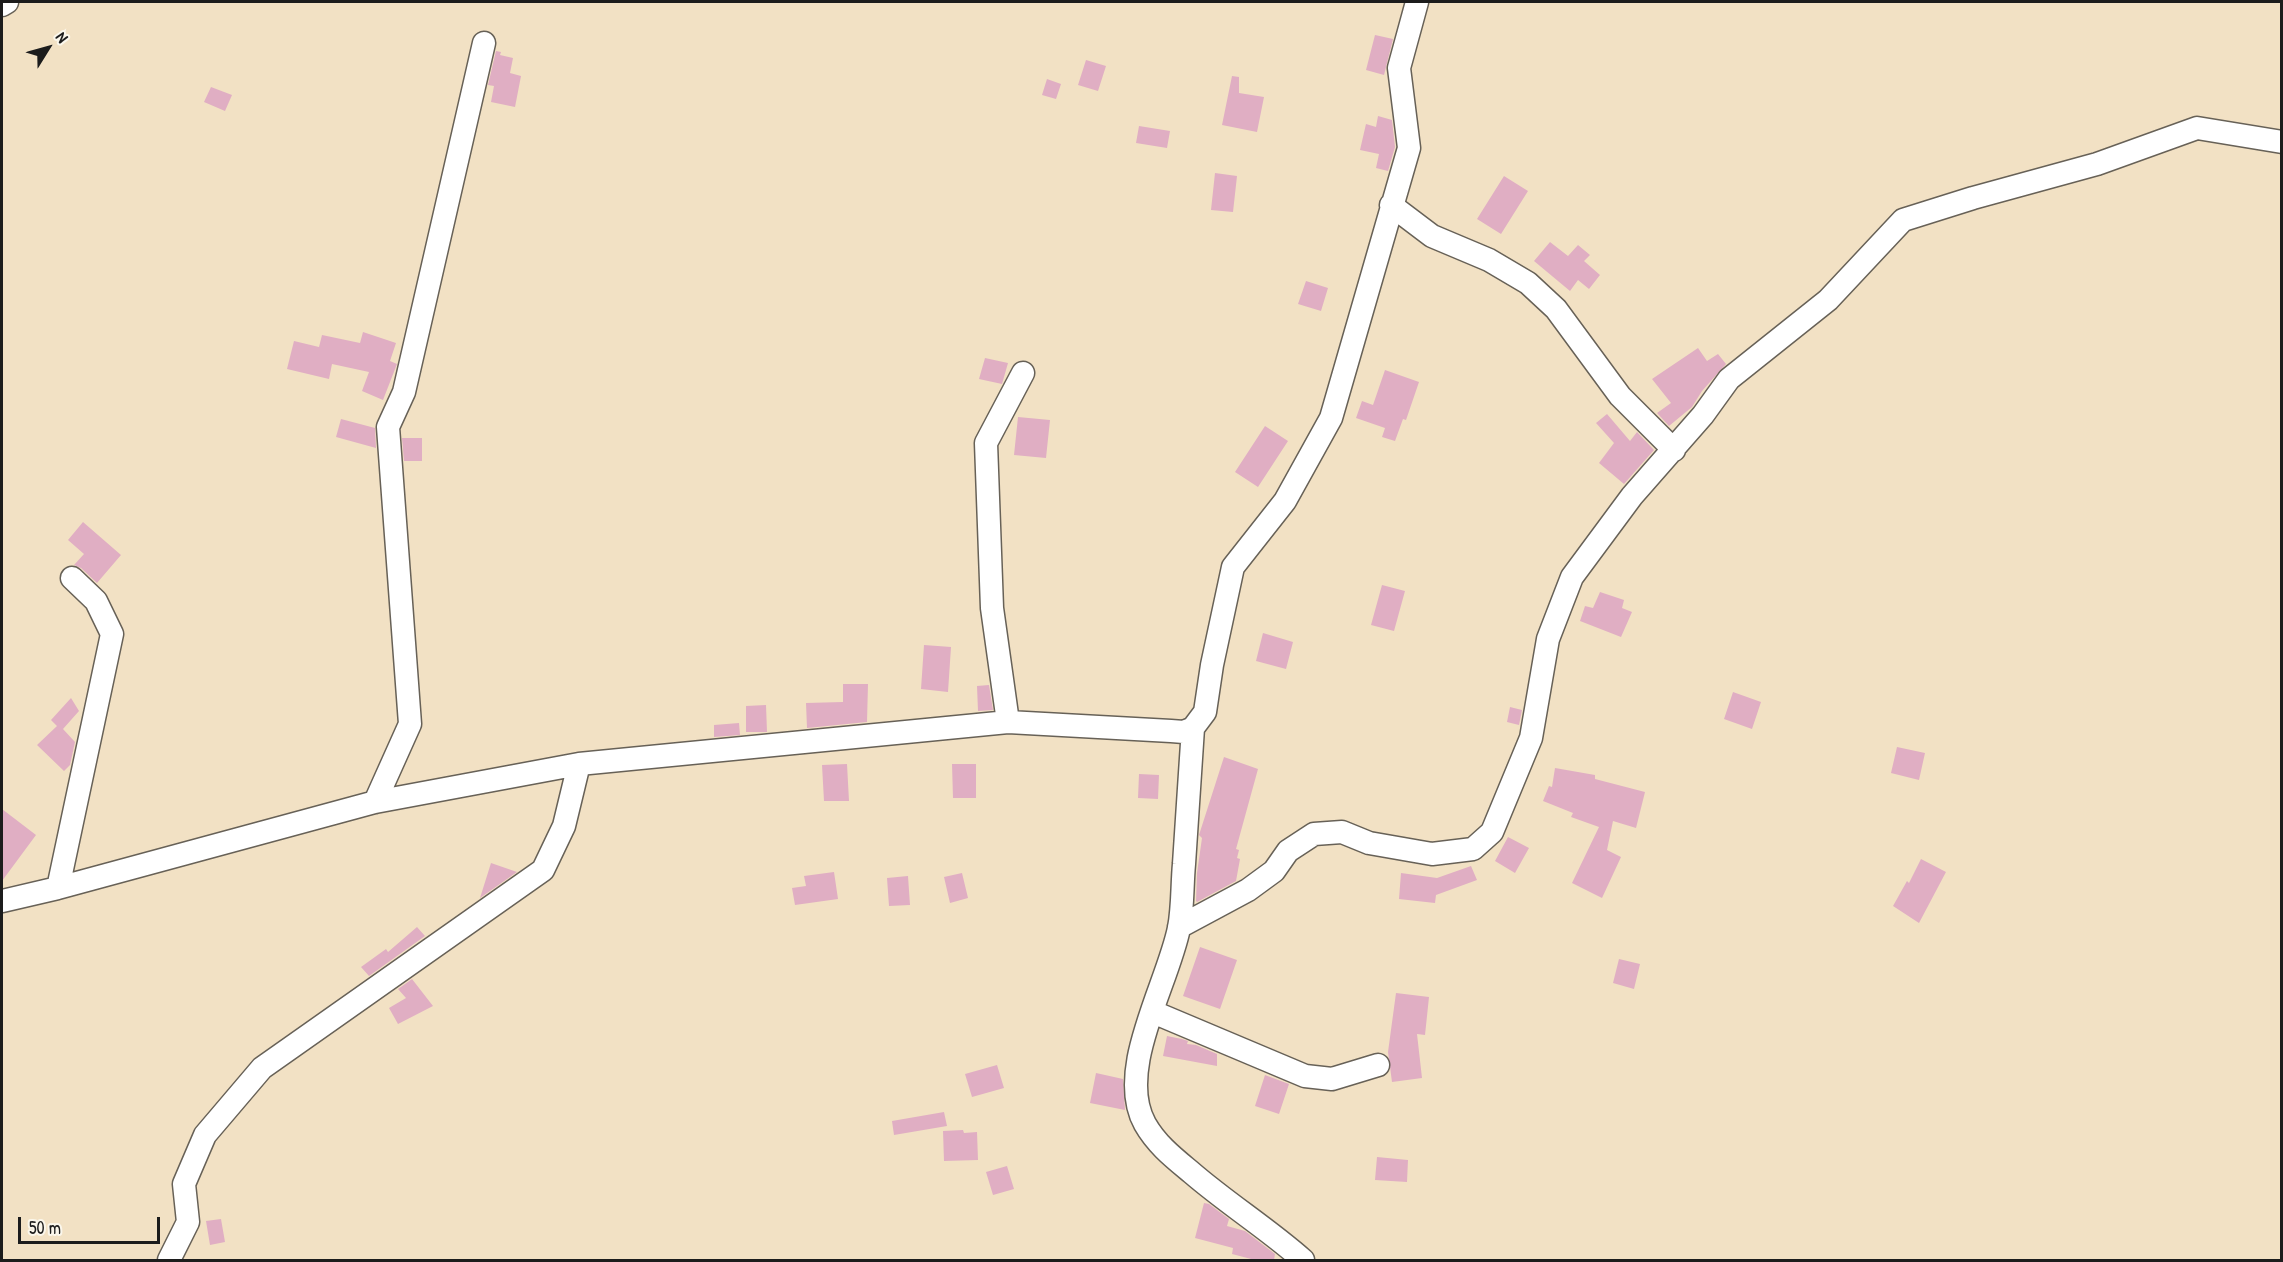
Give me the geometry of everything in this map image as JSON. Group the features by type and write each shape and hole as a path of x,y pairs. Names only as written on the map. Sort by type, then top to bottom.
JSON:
{"street":[{"path":"2,5 7,2"},
{"path":"2,901 58,888 375,802 579,764 1008,722 1184,732 1193,728 1205,712 1212,665 1233,567 1285,501 1330,418 1409,148 1399,68 1417,2"},
{"path":"375,802 410,724 388,427 404,392 484,43"},
{"path":"1179,927 1248,890 1274,871 1288,851 1314,834 1342,832 1369,843 1432,854 1473,849 1492,831 1531,738 1548,639 1572,576 1632,496 1674,450 1729,379 1828,300 1903,220 2097,164 2197,128 2282,142"},
{"path":"1391,205 1431,236 1489,260 1528,283 1556,309 1620,396 1674,450"},
{"path":"1008,722 992,608 986,443 1023,373"},
{"path":"58,888 112,634 96,600 72,578"},
{"path":"1193,728 1179,927 1153,1012 1142,1037 1136,1084 1138,1107 1145,1124 1160,1146 1211,1189 1303,1260"},
{"path":"169,1260 188,1222 184,1184 205,1135 262,1068 543,870 564,826 579,764"},
{"path":"1153,1012 1305,1076 1332,1078 1378,1065"}],"building":[{"path":"1375,35 1393,39 1384,75 1366,70"},
{"path":"496,51 501,52 500,55 513,58 510,73 521,76 515,107 491,102 494,86 488,85"},
{"path":"1086,60 1106,66 1098,91 1078,85"},
{"path":"1232,76 1239,77 1239,93 1264,97 1257,132 1222,125"},
{"path":"1047,79 1061,84 1056,99 1042,95"},
{"path":"211,87 232,95 225,111 204,102"},
{"path":"1378,116 1392,120 1395,147 1388,171 1376,168 1379,154 1360,150 1366,124 1376,127"},
{"path":"1139,126 1170,131 1167,148 1136,143"},
{"path":"1215,173 1237,176 1233,212 1211,210"},
{"path":"1504,176 1528,191 1501,234 1477,219"},
{"path":"1550,242 1568,256 1578,245 1590,255 1584,261 1600,275 1589,289 1578,280 1570,291 1534,261"},
{"path":"1306,281 1328,288 1321,311 1298,304"},
{"path":"363,332 396,343 390,361 397,364 383,400 362,391 369,372 332,364 329,379 287,369 294,341 319,347 322,335 360,343"},
{"path":"1698,348 1707,361 1718,354 1726,364 1702,391 1692,407 1669,426 1657,413 1671,403 1652,379"},
{"path":"985,358 1008,363 1002,384 979,379"},
{"path":"1385,370 1419,382 1406,420 1403,419 1395,441 1382,437 1385,428 1356,418 1362,401 1373,405"},
{"path":"1607,414 1630,441 1637,432 1654,450 1624,484 1599,463 1614,443 1596,423"},
{"path":"1018,417 1050,420 1046,458 1014,455"},
{"path":"341,419 375,428 376,448 336,437"},
{"path":"1265,426 1288,441 1258,487 1235,472"},
{"path":"402,438 422,438 422,461 404,461"},
{"path":"83,522 121,555 97,583 81,568 74,565 84,554 68,540"},
{"path":"1382,585 1405,591 1394,631 1371,625"},
{"path":"1600,592 1624,600 1622,608 1632,612 1621,637 1580,621 1585,606 1593,608"},
{"path":"1263,633 1293,642 1286,669 1256,661"},
{"path":"924,645 951,647 948,692 921,689"},
{"path":"843,684 868,684 867,722 807,728 806,703 843,702"},
{"path":"989,685 993,710 978,711 977,686"},
{"path":"1733,692 1761,702 1752,729 1724,719"},
{"path":"71,698 79,711 63,729 75,742 70,765 64,771 37,745 57,726 51,720"},
{"path":"766,705 767,732 746,732 746,706"},
{"path":"1510,707 1522,710 1519,725 1507,722"},
{"path":"739,723 740,735 714,737 714,725"},
{"path":"1897,747 1925,753 1919,780 1891,773"},
{"path":"1224,757 1258,769 1236,849 1239,850 1237,858 1240,859 1236,881 1197,902 1197,873 1202,838 1199,835"},
{"path":"847,764 849,801 824,801 822,765"},
{"path":"952,764 976,764 976,798 953,798"},
{"path":"1555,768 1595,775 1595,779 1645,792 1636,828 1613,821 1607,850 1621,857 1602,898 1572,883 1599,827 1571,817 1573,813 1543,801 1549,786 1552,787"},
{"path":"1139,774 1159,775 1158,799 1138,798"},
{"path":"2,809 36,835 2,881"},
{"path":"1508,837 1529,848 1515,873 1495,861"},
{"path":"1921,859 1946,872 1919,923 1893,906 1907,881 1909,883"},
{"path":"491,863 517,872 480,898"},
{"path":"1471,866 1477,880 1436,895 1435,903 1399,899 1401,873 1437,878"},
{"path":"834,872 838,899 795,905 792,888 806,886 804,876"},
{"path":"962,873 968,898 950,903 944,877"},
{"path":"908,876 910,905 889,906 887,878"},
{"path":"417,927 425,936 369,976 361,967 386,949 388,952"},
{"path":"1200,947 1237,960 1220,1009 1183,996"},
{"path":"1619,959 1640,964 1634,989 1613,983"},
{"path":"412,979 433,1006 398,1024 389,1008 406,998 398,989"},
{"path":"1396,993 1429,997 1425,1035 1417,1034 1422,1078 1392,1082 1388,1052"},
{"path":"1167,1036 1188,1041 1187,1044 1196,1045 1217,1054 1217,1066 1163,1056"},
{"path":"997,1065 1004,1088 972,1097 965,1074"},
{"path":"1096,1073 1123,1079 1125,1110 1090,1103"},
{"path":"1265,1075 1289,1084 1279,1114 1255,1106"},
{"path":"944,1112 947,1126 894,1135 892,1121"},
{"path":"963,1130 964,1133 977,1132 978,1160 944,1161 943,1131"},
{"path":"1377,1157 1408,1160 1407,1182 1375,1180"},
{"path":"1007,1166 1014,1189 993,1195 986,1172"},
{"path":"1204,1203 1209,1204 1229,1219 1227,1226 1245,1231 1275,1254 1274,1260 1255,1260 1232,1254 1233,1248 1195,1238"},
{"path":"221,1219 225,1242 210,1245 206,1221"}]}
